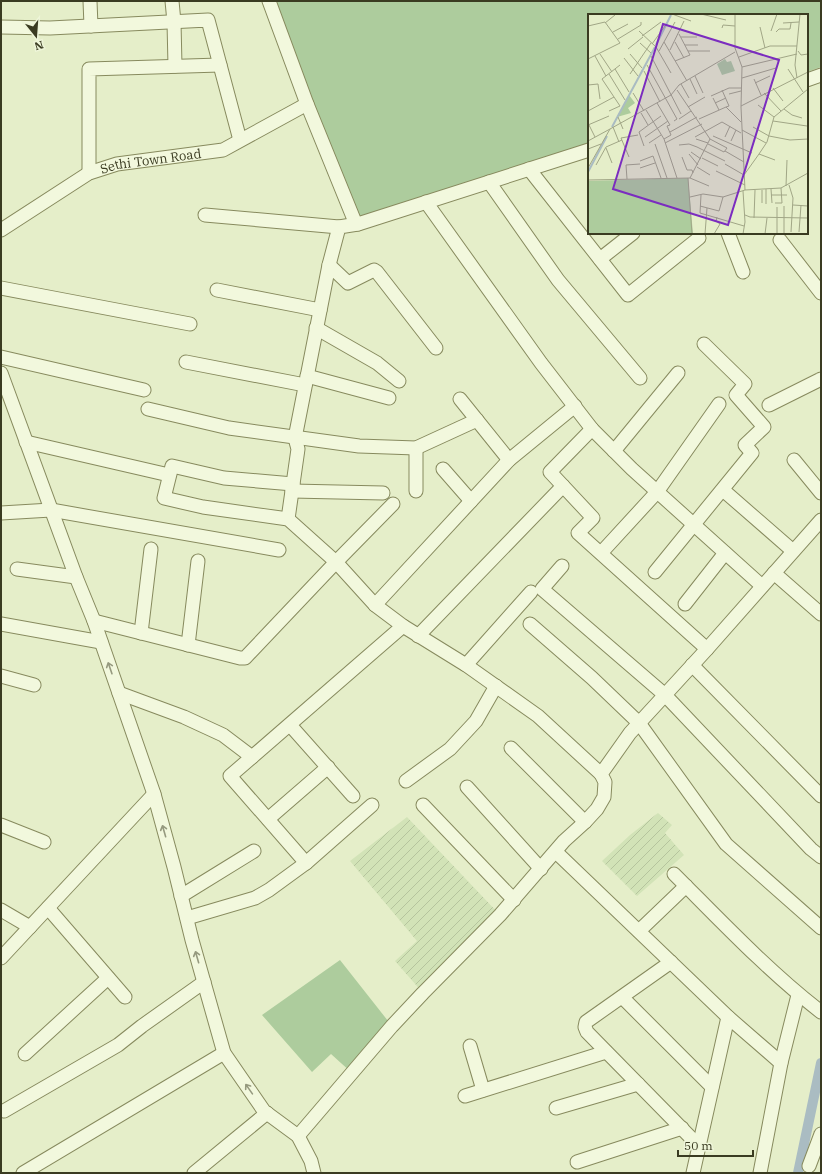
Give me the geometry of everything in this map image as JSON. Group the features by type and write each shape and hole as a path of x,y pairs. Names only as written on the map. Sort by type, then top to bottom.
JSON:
{"street":[{"path":"90,1 91,26"},
{"path":"172,1 175,66"},
{"path":"269,1 307,104 356,224 358,224"},
{"path":"1,27 50,28 208,20 240,140"},
{"path":"89,172 89,69 220,65"},
{"path":"808,80 821,75"},
{"name":"Sethi Town Road","path":"1,230 89,172 117,164 223,150 307,104"},
{"path":"205,215 339,227 358,224 588,150"},
{"path":"530,169 628,295 699,238"},
{"path":"489,182 558,280 640,378"},
{"path":"426,202 541,363 592,429 657,492 762,586"},
{"path":"288,519 298,449 295,438 329,265 339,227"},
{"path":"600,259 632,234"},
{"path":"728,234 743,272"},
{"path":"780,240 821,293"},
{"path":"329,265 348,283 374,270 377,272 436,348"},
{"path":"1,288 190,324"},
{"path":"216,290 320,310"},
{"path":"316,328 377,363 399,381"},
{"path":"655,572 752,454 745,445 764,427 736,395 746,384 704,344"},
{"path":"1,357 144,390"},
{"path":"186,362 306,380 389,398"},
{"path":"1,373 76,577 94,621 100,642 154,794 224,1053 264,1111 298,1136 311,1161 314,1173"},
{"path":"614,451 678,373"},
{"path":"769,405 821,379"},
{"path":"460,399 509,460"},
{"path":"601,554 657,492 719,404"},
{"path":"375,605 509,460 575,406"},
{"path":"148,409 230,428 295,438 359,446 416,448 477,420"},
{"path":"592,429 550,472 592,518 578,533 706,649"},
{"path":"26,442 169,475"},
{"path":"416,448 416,491"},
{"path":"794,460 821,493"},
{"path":"298,1136 392,1026 514,900 564,841 597,809 604,797 605,782 601,774 538,716 466,665 418,636 375,605 336,562 288,519 203,508 164,498 172,466 224,478 292,488 384,493"},
{"path":"443,469 471,501"},
{"path":"418,636 563,486"},
{"path":"723,490 793,552"},
{"path":"94,621 245,658 393,504"},
{"path":"1,512 51,510 279,550"},
{"path":"601,774 630,733 821,520"},
{"path":"140,633 151,549"},
{"path":"684,604 725,553"},
{"path":"188,645 198,562"},
{"path":"562,566 542,589 665,695 811,850 821,858"},
{"path":"17,569 76,577"},
{"path":"774,573 821,614"},
{"path":"466,665 531,592"},
{"path":"1,624 100,642"},
{"path":"530,624 592,678 639,723 726,844 821,928"},
{"path":"306,863 230,776 403,626"},
{"path":"692,665 821,796"},
{"path":"1,676 34,685"},
{"path":"406,781 450,749 476,721 496,686"},
{"path":"118,693 184,717 223,735 252,757"},
{"path":"290,725 353,796"},
{"path":"511,748 585,822"},
{"path":"268,819 328,768"},
{"path":"467,787 541,869"},
{"path":"1,958 154,794"},
{"path":"187,918 255,898 306,863 372,805"},
{"path":"423,805 514,900"},
{"path":"1,825 44,842"},
{"path":"181,896 254,851"},
{"path":"556,852 728,1017 780,1063"},
{"path":"674,874 798,994 821,1012"},
{"path":"639,931 686,886"},
{"path":"48,908 125,997"},
{"path":"1,910 30,926"},
{"path":"671,962 586,1022 585,1027 587,1032 606,1052 699,1146"},
{"path":"25,1054 108,978"},
{"path":"4,1111 118,1045 204,982"},
{"path":"760,1173 780,1063 798,994"},
{"path":"622,997 712,1087"},
{"path":"693,1173 728,1017"},
{"path":"470,1046 484,1090"},
{"path":"465,1096 606,1052"},
{"path":"23,1173 224,1053"},
{"path":"556,1108 638,1084"},
{"path":"194,1173 267,1112"},
{"path":"577,1162 682,1128"},
{"path":"809,1166 821,1134"}],"green space":[{"path":"266,1 821,1 821,67 808,72 808,14 588,14 588,146 358,224"},
{"path":"658,813 672,825 665,833 684,855 637,896 602,861 630,835"},
{"path":"407,817 500,915 423,993 395,961 417,941 350,861"},
{"path":"340,960 392,1026 352,1073 331,1054 312,1072 262,1015"}],"waterway":[{"path":"798,1173 821,1063"}]}
